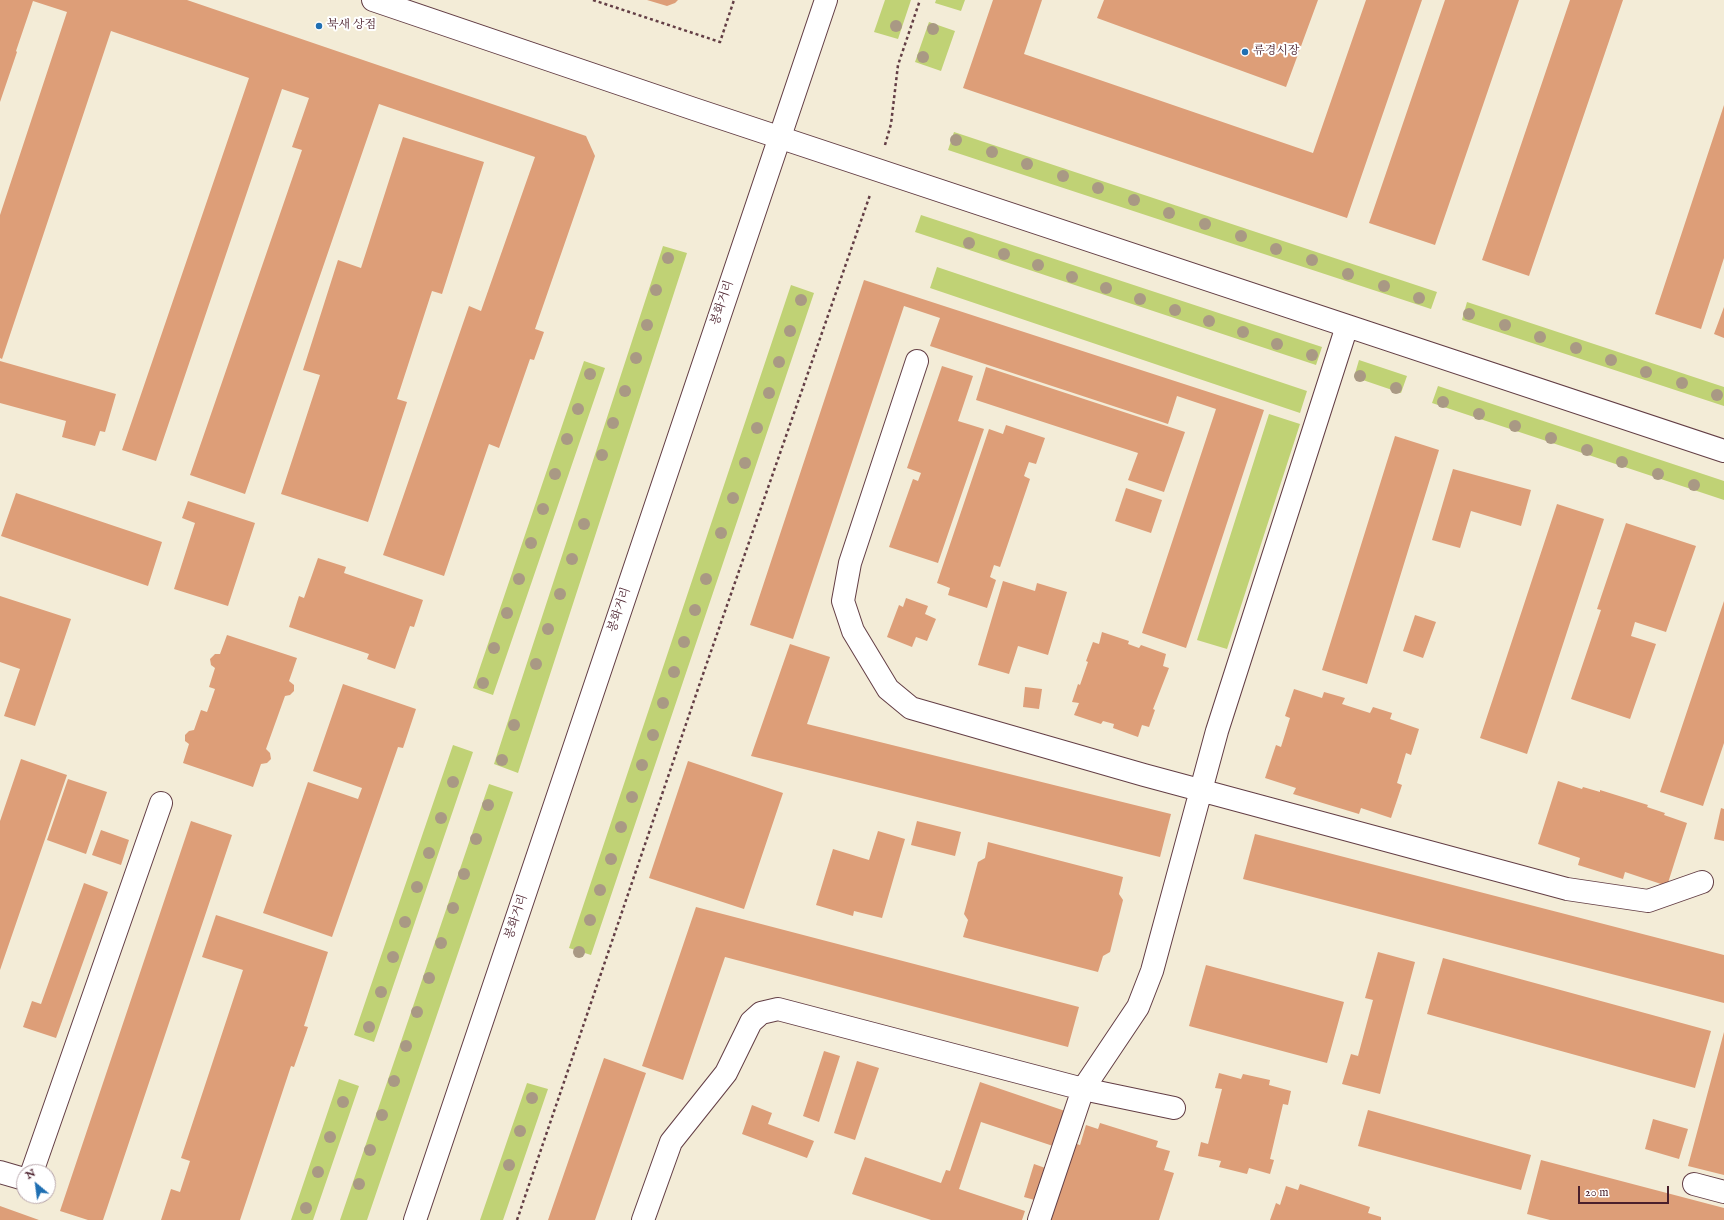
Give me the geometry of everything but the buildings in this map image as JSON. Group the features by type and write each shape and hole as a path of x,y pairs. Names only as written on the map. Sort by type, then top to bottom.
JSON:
{"street":[{"path":"373,0 694,109 780,136 1724,451"},
{"name":"봉화거리","path":"415,1220 826,0"},
{"path":"1039,1220 1083,1089 1138,1007 1152,971 1217,731 1347,326"},
{"path":"917,361 850,563 843,601 853,631 888,689 911,708 1201,791 1567,889 1648,901 1702,882"},
{"path":"35,1164 161,803"},
{"path":"642,1220 671,1142 726,1073 751,1022 761,1013 778,1009 1083,1089 1174,1108"},
{"path":"0,1172 16,1177"},
{"path":"1694,1184 1724,1192"}],"path":[{"path":"593,0 720,42 734,0"},
{"path":"517,1220 701,680 879,170 891,124 898,65 920,0"}],"green space":[{"path":"885,0 911,0 898,39 874,32"},
{"path":"936,0 965,0 961,11 935,3"},
{"path":"929,22 955,31 941,71 915,62"},
{"path":"954,132 1437,292 1431,309 948,150"},
{"path":"921,215 1322,347 1316,365 915,232"},
{"path":"663,246 687,253 518,773 494,764"},
{"path":"937,267 1307,391 1300,413 930,288"},
{"path":"791,285 814,293 591,955 569,948"},
{"path":"1467,302 1724,387 1724,406 1462,320"},
{"path":"1359,360 1407,376 1401,393 1354,377"},
{"path":"584,361 605,368 493,695 473,688"},
{"path":"1438,386 1724,481 1724,500 1432,403"},
{"path":"1269,414 1300,424 1227,649 1197,640"},
{"path":"453,745 473,752 374,1042 354,1035"},
{"path":"489,784 513,792 367,1220 340,1220"},
{"path":"339,1079 359,1086 313,1220 291,1220"},
{"path":"527,1083 548,1089 503,1220 480,1220"}],"place":[{"name":"북새 상점","path":"319,26"},
{"name":"류경시장","path":"1245,52"}]}
